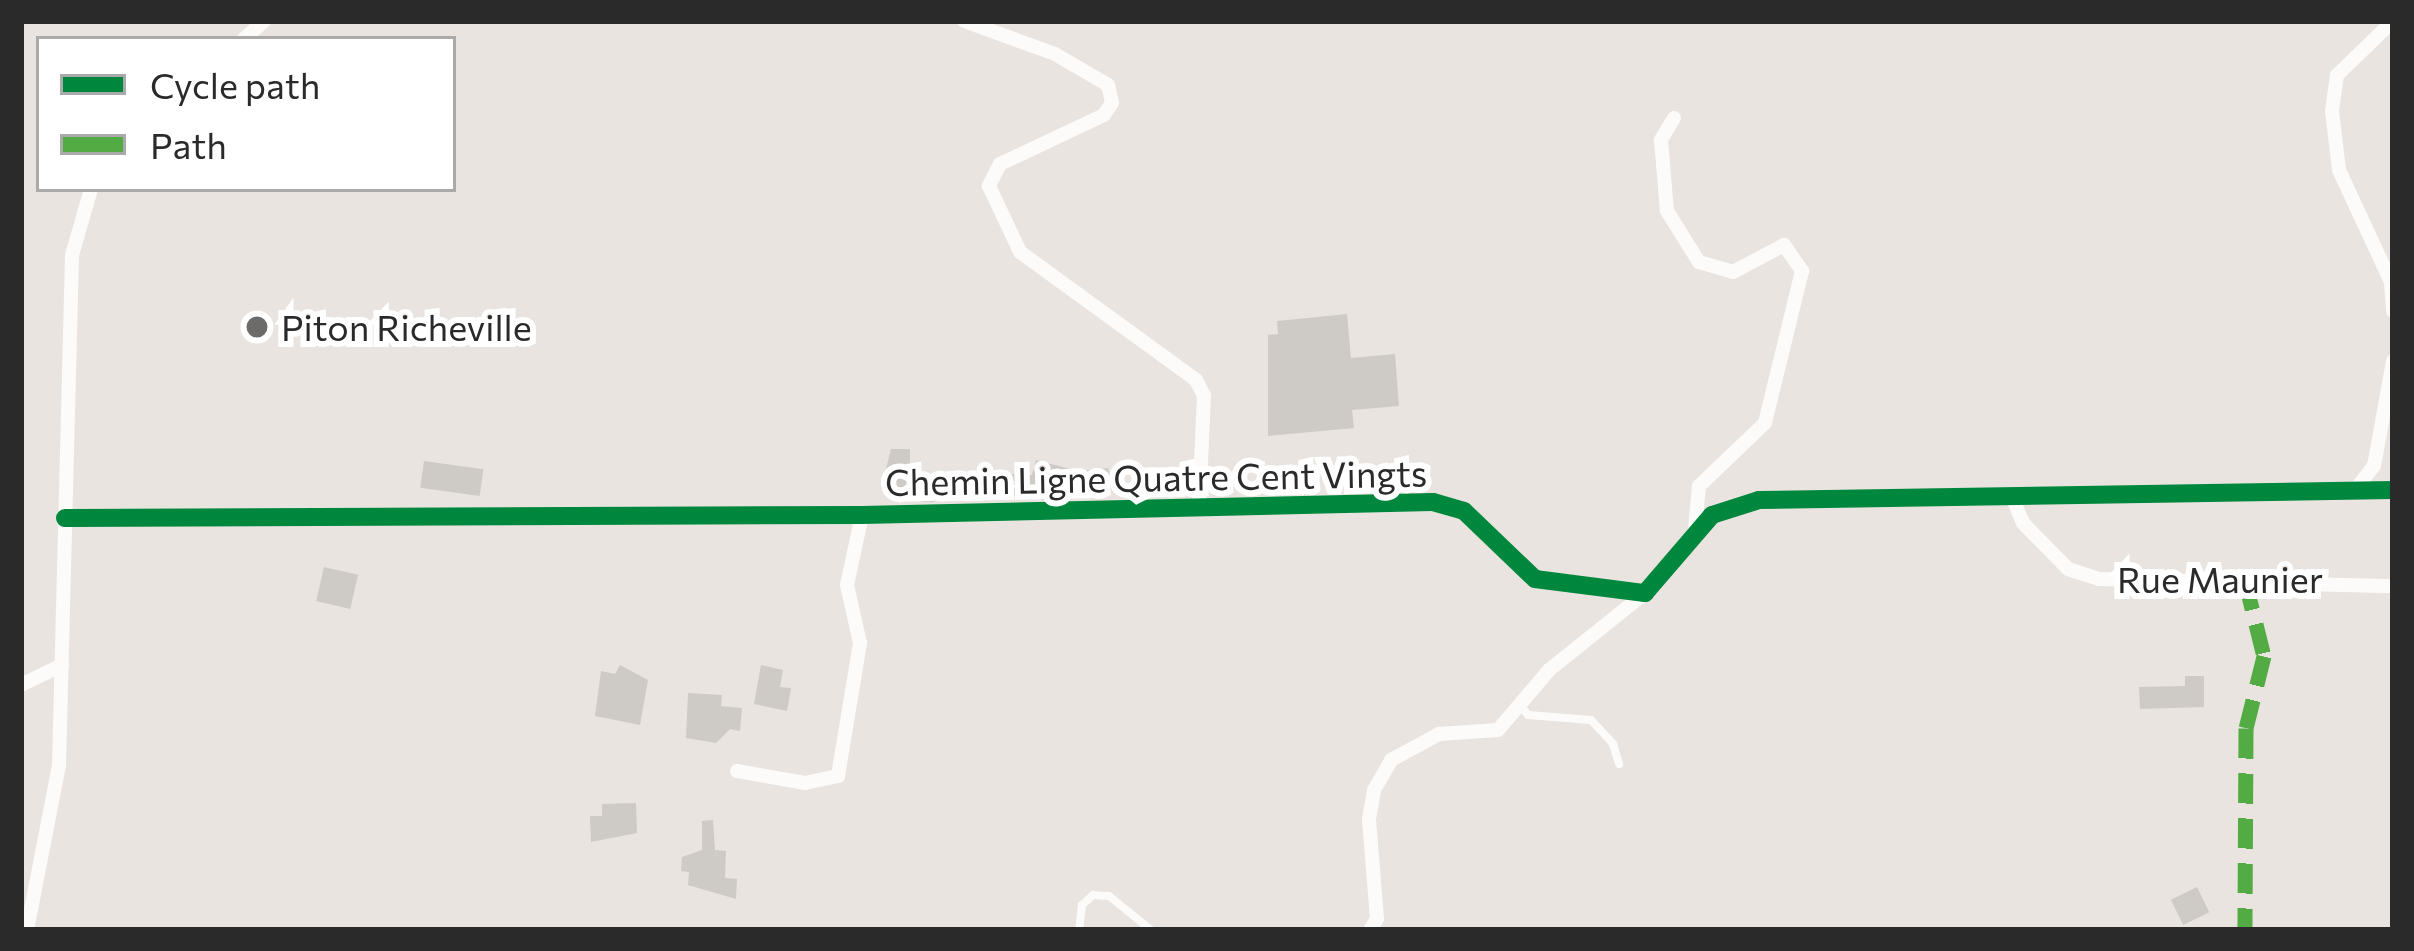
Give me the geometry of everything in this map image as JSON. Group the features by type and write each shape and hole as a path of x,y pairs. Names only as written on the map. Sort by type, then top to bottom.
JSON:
{"street":[{"path":"964,21 1055,54 1108,85 1112,103 1104,115 1000,164 989,186 1020,252 1196,380 1204,396 1199,508"},
{"path":"2393,21 2337,75 2332,111 2339,170 2391,282 2393,311"},
{"path":"1674,118 1661,140 1667,212 1699,262 1733,272 1784,245 1802,271 1765,423 1699,486 1695,529"},
{"path":"27,930 59,766 72,255 90,192"},
{"path":"2355,490 2374,466 2393,361"},
{"path":"1370,930 1377,919 1369,819 1391,760 1439,734 1498,730 1586,637 1646,593 1695,529 1734,504 2393,490"},
{"name":"Rue Maunier","path":"2012,497 2024,524 2068,569 2099,578 2393,586"},
{"name":"Chemin Ligne Quatre Cent Vingts","path":"65,518 862,515 1433,502 1464,511 1535,579 1646,593"},
{"path":"736,771 805,783 838,776 860,643 847,585 862,515"},
{"path":"21,685 62,665"}],"lane":[{"path":"1521,706 1528,715 1591,720 1619,764"},
{"path":"1079,930 1082,905 1093,895 1109,896 1151,930"}],"building":[{"path":"1347,314 1351,358 1395,354 1399,406 1352,410 1354,428 1268,436 1268,335 1278,334 1277,321"},
{"path":"891,449 910,449 910,476 948,491 931,491 934,502 921,502 921,490 881,489"},
{"path":"1036,460 1078,471 1108,468 1114,489 1059,482 1044,500 972,489 976,473 1032,475"},
{"path":"424,461 483,469 480,496 420,488"},
{"path":"324,567 358,575 350,609 316,601"},
{"path":"620,665 648,680 640,725 595,716 601,671 615,674"},
{"path":"761,665 783,670 780,687 791,688 787,711 754,704"},
{"path":"2185,676 2204,676 2204,707 2140,709 2139,687 2185,686"},
{"path":"688,693 722,695 721,706 742,708 740,731 730,729 716,743 686,738"},
{"path":"636,803 637,833 591,842 590,816 602,816 602,804"},
{"path":"713,820 715,850 726,851 725,878 737,879 736,899 688,885 689,872 681,871 682,857 702,850 702,821"},
{"path":"2197,887 2209,912 2183,925 2171,900"}],"marked path":[{"path":"2245,580 2264,656 2246,728 2245,930"}],"cycle path":[{"path":"65,518 862,515 1433,502 1464,511 1535,579 1645,593 1712,515 1759,500 2393,490"}],"place":[{"name":"Piton Richeville","path":"257,327"}]}
